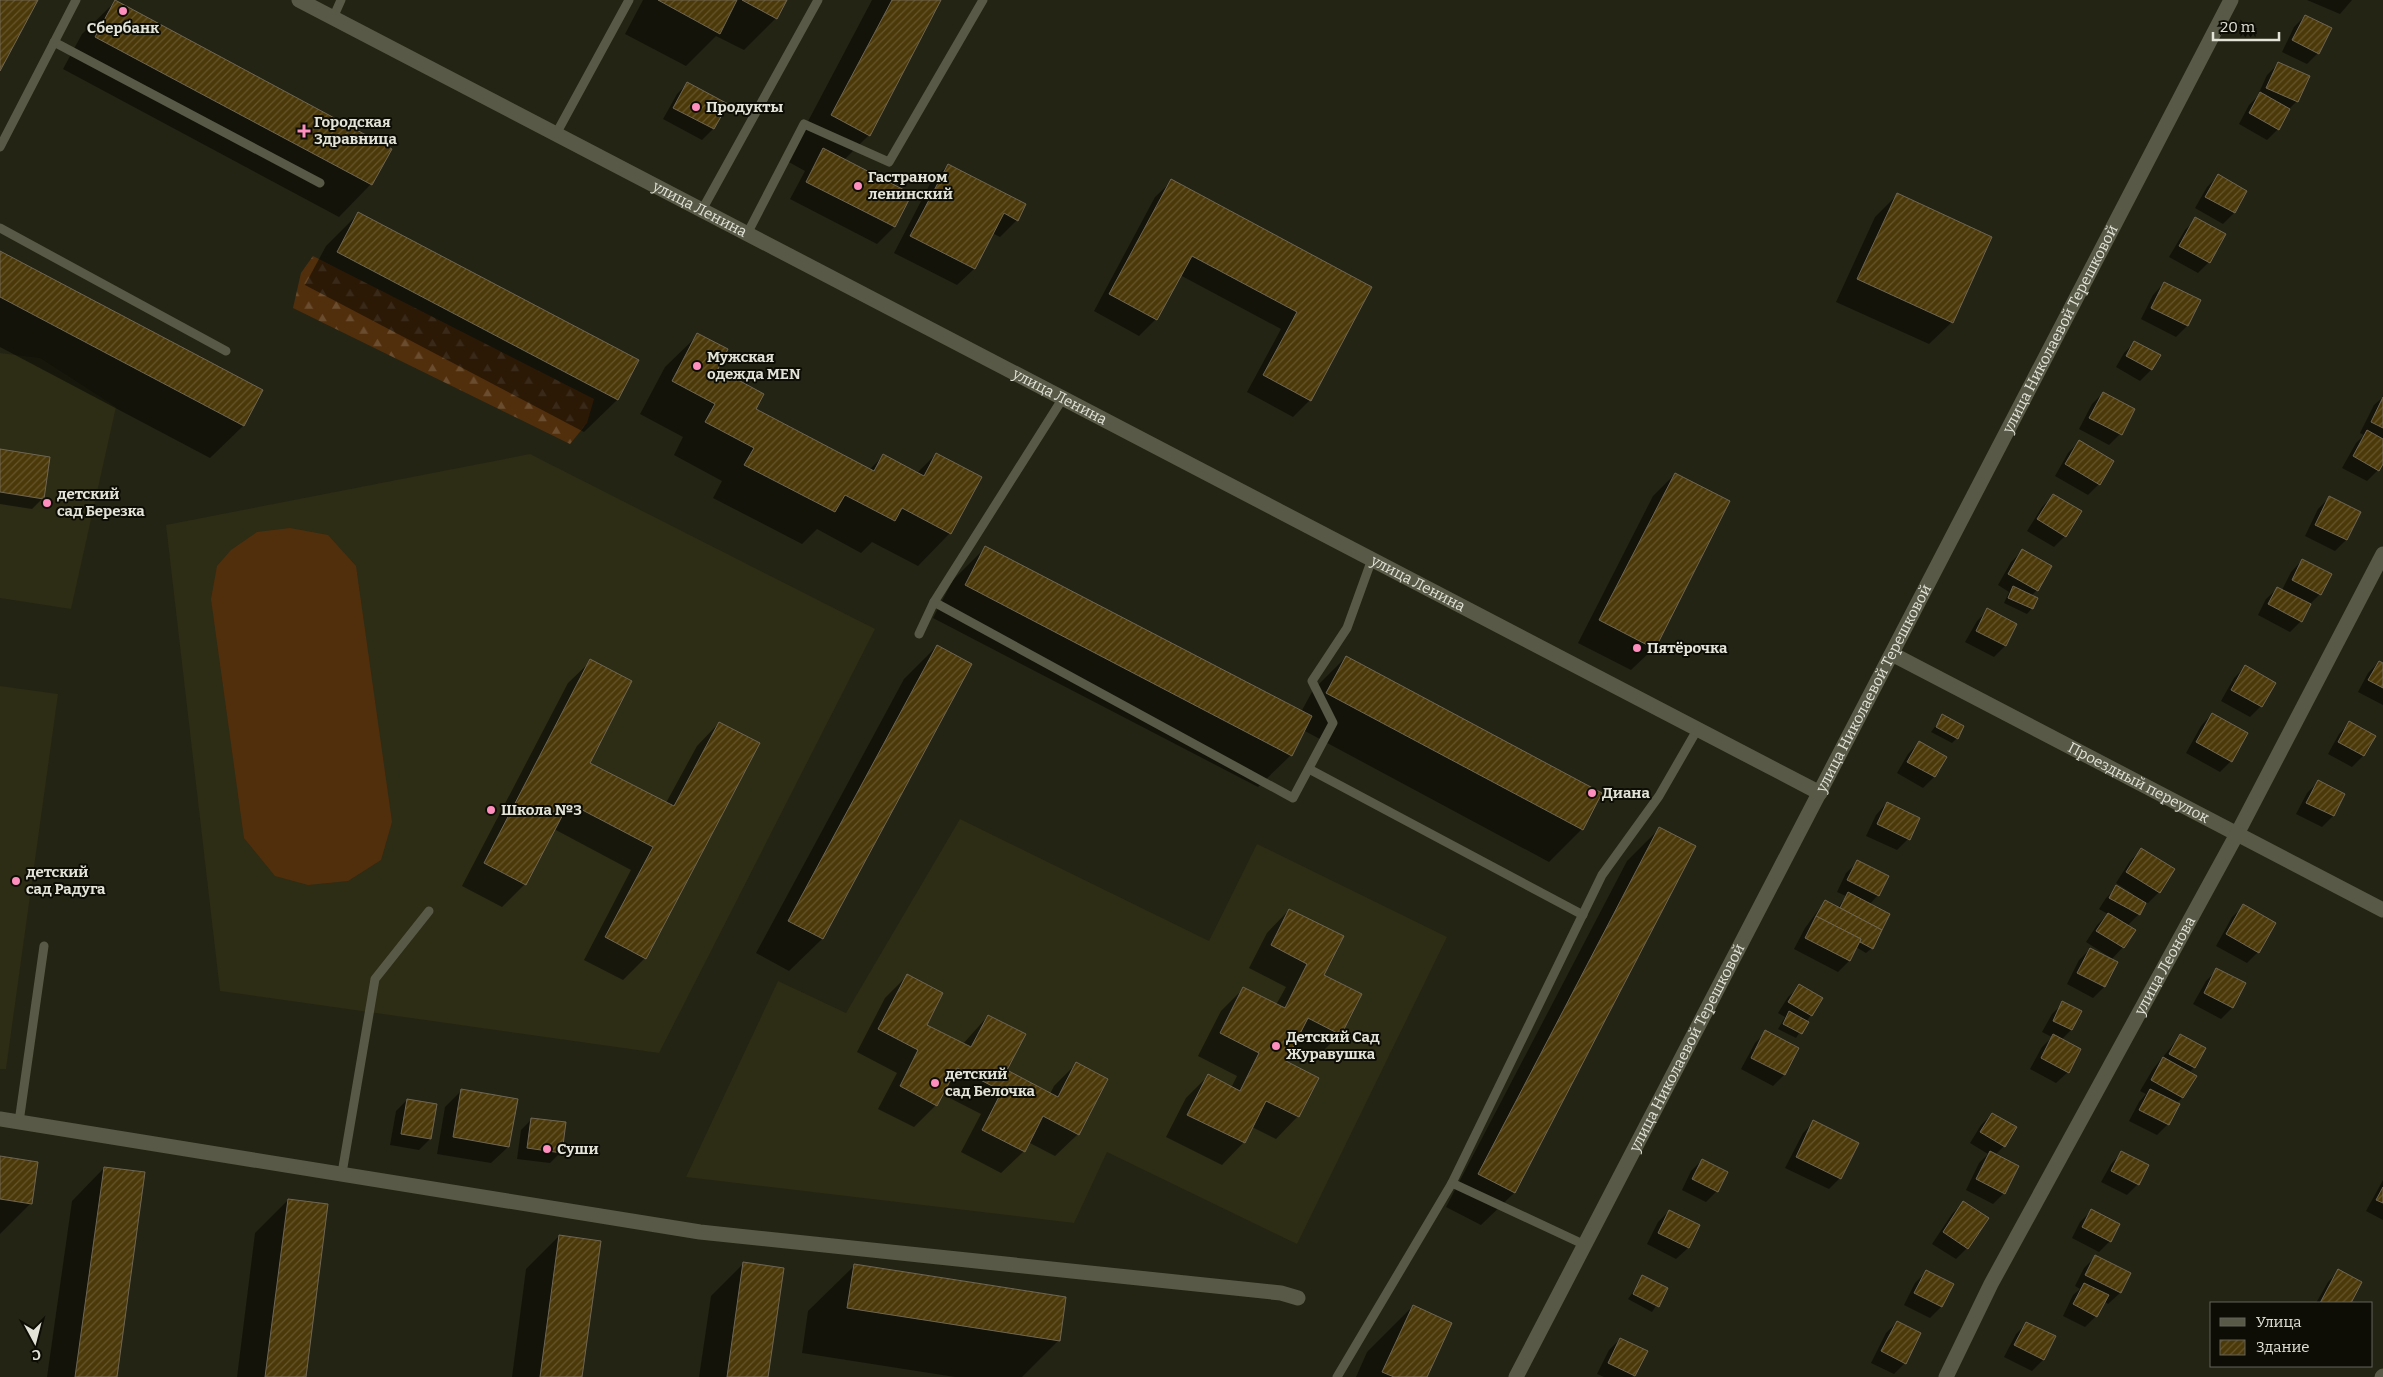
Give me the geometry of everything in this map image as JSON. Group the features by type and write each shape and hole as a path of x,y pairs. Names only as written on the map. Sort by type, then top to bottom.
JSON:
{"street":[{"name":"улица Ленина","path":"299,0 1820,793"},
{"name":"улица Николаевой Терешковой","path":"1516,1377 2231,0"},
{"name":"улица Леонова","path":"1946,1377 1991,1284 2236,834 2383,554"},
{"name":"Проездный переулок","path":"1892,654 2383,910"},
{"path":"0,1118 700,1232 1281,1293 1298,1298"}],"lane":[{"path":"0,146 76,0"},
{"path":"333,18 342,0"},
{"path":"556,134 629,0"},
{"path":"702,210 818,0"},
{"path":"747,234 804,124 889,162 983,0"},
{"path":"54,42 320,184"},
{"path":"0,228 226,351"},
{"path":"919,634 934,602 1063,398"},
{"path":"934,602 1292,798 1333,723 1312,680 1348,628 1372,559"},
{"path":"1337,1377 1452,1183 1602,875 1659,796 1697,730"},
{"path":"1308,769 1583,914"},
{"path":"342,1173 375,979 429,911"},
{"path":"19,1122 44,946"},
{"path":"1452,1183 1585,1245"}],"shaded area":[{"name":"детский сад Березка","path":"0,353 40,358 116,407 71,609 0,598"},
{"name":"Школа №3","path":"530,454 875,629 659,1053 220,991 166,525"},
{"name":"детский сад Радуга","path":"0,686 58,694 6,1069 0,1069"},
{"name":"детский сад Белочка","path":"960,819 1209,941 1257,844 1447,937 1297,1244 1107,1152 1074,1223 686,1177 778,981 846,1013"}],"green space":[{"path":"313,256 594,399 587,423 570,444 293,308 301,273"},
{"path":"290,528 328,535 356,566 392,822 381,860 348,881 308,885 275,876 244,838 211,599 217,566 231,550 257,532"}],"building":[{"path":"0,0 38,0 0,71"},
{"path":"115,0 392,149 372,185 95,37"},
{"path":"658,0 737,0 720,34"},
{"path":"742,0 787,0 777,19"},
{"path":"892,0 941,0 870,136 831,115"},
{"path":"2305,15 2332,28 2319,54 2292,40"},
{"path":"2278,62 2310,76 2298,102 2266,88"},
{"path":"687,82 728,104 714,129 673,108"},
{"path":"2260,92 2290,109 2279,130 2249,113"},
{"path":"823,148 912,194 895,227 806,182"},
{"path":"948,164 1026,204 1018,221 1004,213 975,269 910,236"},
{"path":"2218,174 2247,191 2235,213 2205,197"},
{"path":"1171,179 1372,287 1311,401 1263,375 1297,312 1192,256 1157,320 1109,294"},
{"path":"1897,193 1992,237 1953,323 1857,279"},
{"path":"358,212 639,360 618,400 337,252"},
{"path":"2195,217 2226,234 2210,263 2179,246"},
{"path":"0,251 263,390 244,426 0,297"},
{"path":"2164,282 2201,300 2188,326 2151,308"},
{"path":"697,333 728,349 718,369 764,394 756,409 874,471 883,454 924,476 936,453 982,477 951,534 902,508 895,521 845,495 835,512 744,465 754,448 705,422 715,404 672,381"},
{"path":"2134,341 2161,355 2152,370 2126,356"},
{"path":"2103,392 2135,409 2122,435 2089,418"},
{"path":"2383,397 2383,428 2371,422"},
{"path":"2367,430 2383,439 2383,464 2379,471 2353,456"},
{"path":"2079,440 2114,461 2100,485 2065,464"},
{"path":"0,449 50,457 44,499 0,492"},
{"path":"1675,473 1730,501 1655,649 1599,620"},
{"path":"2053,494 2082,511 2066,537 2037,519"},
{"path":"2329,496 2361,512 2347,540 2315,525"},
{"path":"985,546 1312,716 1292,756 965,585"},
{"path":"2022,549 2052,566 2038,591 2008,574"},
{"path":"2302,559 2332,574 2321,595 2292,580"},
{"path":"2013,586 2038,598 2033,609 2008,598"},
{"path":"2277,587 2311,604 2302,622 2268,604"},
{"path":"1987,608 2017,624 2006,646 1976,631"},
{"path":"937,645 972,664 823,939 788,921"},
{"path":"1346,656 1602,793 1583,830 1326,693"},
{"path":"590,659 632,681 590,763 674,806 719,722 760,743 646,959 605,937 653,847 569,803 526,885 484,863"},
{"path":"2379,661 2383,663 2383,688 2368,680"},
{"path":"2245,665 2276,683 2262,707 2231,690"},
{"path":"2212,713 2248,733 2232,762 2196,742"},
{"path":"1942,714 1964,726 1958,739 1936,727"},
{"path":"2349,721 2376,736 2364,756 2338,742"},
{"path":"1919,741 1947,757 1935,777 1907,762"},
{"path":"2318,780 2345,794 2334,816 2306,803"},
{"path":"1887,802 1920,818 1910,840 1877,824"},
{"path":"1659,827 1696,846 1515,1193 1478,1174"},
{"path":"2141,848 2175,869 2160,893 2126,872"},
{"path":"1857,860 1889,876 1879,896 1847,880"},
{"path":"2116,885 2146,903 2140,915 2109,898"},
{"path":"1848,892 1890,914 1882,930 1840,908"},
{"path":"1825,900 1882,930 1873,949 1860,942 1861,939 1816,916"},
{"path":"2243,904 2276,923 2259,953 2226,934"},
{"path":"1289,909 1344,936 1324,975 1362,994 1341,1035 1308,1018 1286,1061 1319,1078 1299,1117 1266,1101 1245,1143 1187,1115 1208,1074 1240,1091 1259,1053 1220,1033 1243,987 1285,1008 1307,964 1271,945"},
{"path":"2108,913 2136,930 2124,948 2096,931"},
{"path":"1816,916 1861,939 1850,961 1805,938"},
{"path":"2090,948 2118,962 2105,987 2077,973"},
{"path":"2216,968 2246,983 2233,1008 2204,993"},
{"path":"907,974 943,993 927,1025 971,1047 988,1015 1026,1034 1007,1070 1058,1097 1076,1062 1108,1079 1079,1135 1043,1116 1025,1152 982,1130 1002,1091 957,1068 937,1106 900,1086 918,1050 878,1029"},
{"path":"1799,984 1823,998 1812,1016 1788,1002"},
{"path":"2062,1001 2082,1011 2072,1030 2053,1021"},
{"path":"1789,1011 1809,1022 1802,1034 1783,1024"},
{"path":"1765,1030 1799,1048 1785,1075 1751,1058"},
{"path":"2053,1034 2081,1049 2069,1073 2041,1058"},
{"path":"2180,1034 2206,1048 2195,1068 2169,1054"},
{"path":"2163,1057 2197,1076 2183,1098 2151,1080"},
{"path":"461,1089 518,1099 509,1147 453,1137"},
{"path":"2150,1089 2180,1104 2169,1125 2139,1110"},
{"path":"407,1099 437,1104 431,1139 401,1134"},
{"path":"1992,1113 2017,1127 2005,1147 1980,1132"},
{"path":"531,1118 566,1122 562,1153 527,1148"},
{"path":"1813,1120 1859,1143 1841,1179 1796,1157"},
{"path":"1990,1151 2019,1166 2005,1194 1976,1179"},
{"path":"2121,1151 2149,1165 2139,1185 2111,1171"},
{"path":"0,1156 38,1162 32,1204 0,1199"},
{"path":"1702,1159 1728,1172 1718,1192 1692,1179"},
{"path":"104,1167 145,1172 117,1377 75,1377"},
{"path":"2383,1187 2383,1203 2376,1200"},
{"path":"288,1199 328,1204 306,1377 265,1377"},
{"path":"1963,1201 1989,1218 1968,1249 1943,1232"},
{"path":"2091,1209 2120,1224 2111,1242 2082,1227"},
{"path":"1669,1210 1700,1225 1689,1248 1658,1233"},
{"path":"559,1235 601,1241 582,1377 540,1377"},
{"path":"2095,1255 2131,1273 2121,1293 2085,1275"},
{"path":"743,1262 784,1268 768,1377 727,1377"},
{"path":"854,1264 1066,1297 1060,1341 847,1308"},
{"path":"2338,1269 2362,1282 2352,1302 2321,1302"},
{"path":"1926,1270 1954,1284 1942,1307 1914,1293"},
{"path":"1642,1275 1668,1288 1659,1307 1633,1294"},
{"path":"2084,1283 2109,1295 2097,1317 2073,1304"},
{"path":"1413,1305 1452,1323 1427,1377 1394,1377 1382,1372"},
{"path":"1897,1321 1921,1333 1906,1364 1881,1351"},
{"path":"2026,1322 2056,1336 2044,1360 2014,1345"},
{"path":"1620,1338 1648,1351 1635,1376 1608,1363"}],"place":[{"name":"Сбербанк","path":"123,11"},
{"name":"Продукты","path":"696,107"},
{"name":"Городская Здравница","path":"304,131"},
{"name":"Гастраном ленинский","path":"858,186"},
{"name":"Мужская одежда MEN","path":"697,366"},
{"name":"детский сад Березка","path":"47,503"},
{"name":"Пятёрочка","path":"1637,648"},
{"name":"Диана","path":"1592,793"},
{"name":"Школа №3","path":"491,810"},
{"name":"детский сад Радуга","path":"16,881"},
{"name":"Детский Сад Журавушка","path":"1276,1046"},
{"name":"детский сад Белочка","path":"935,1083"},
{"name":"Суши","path":"547,1149"}]}
